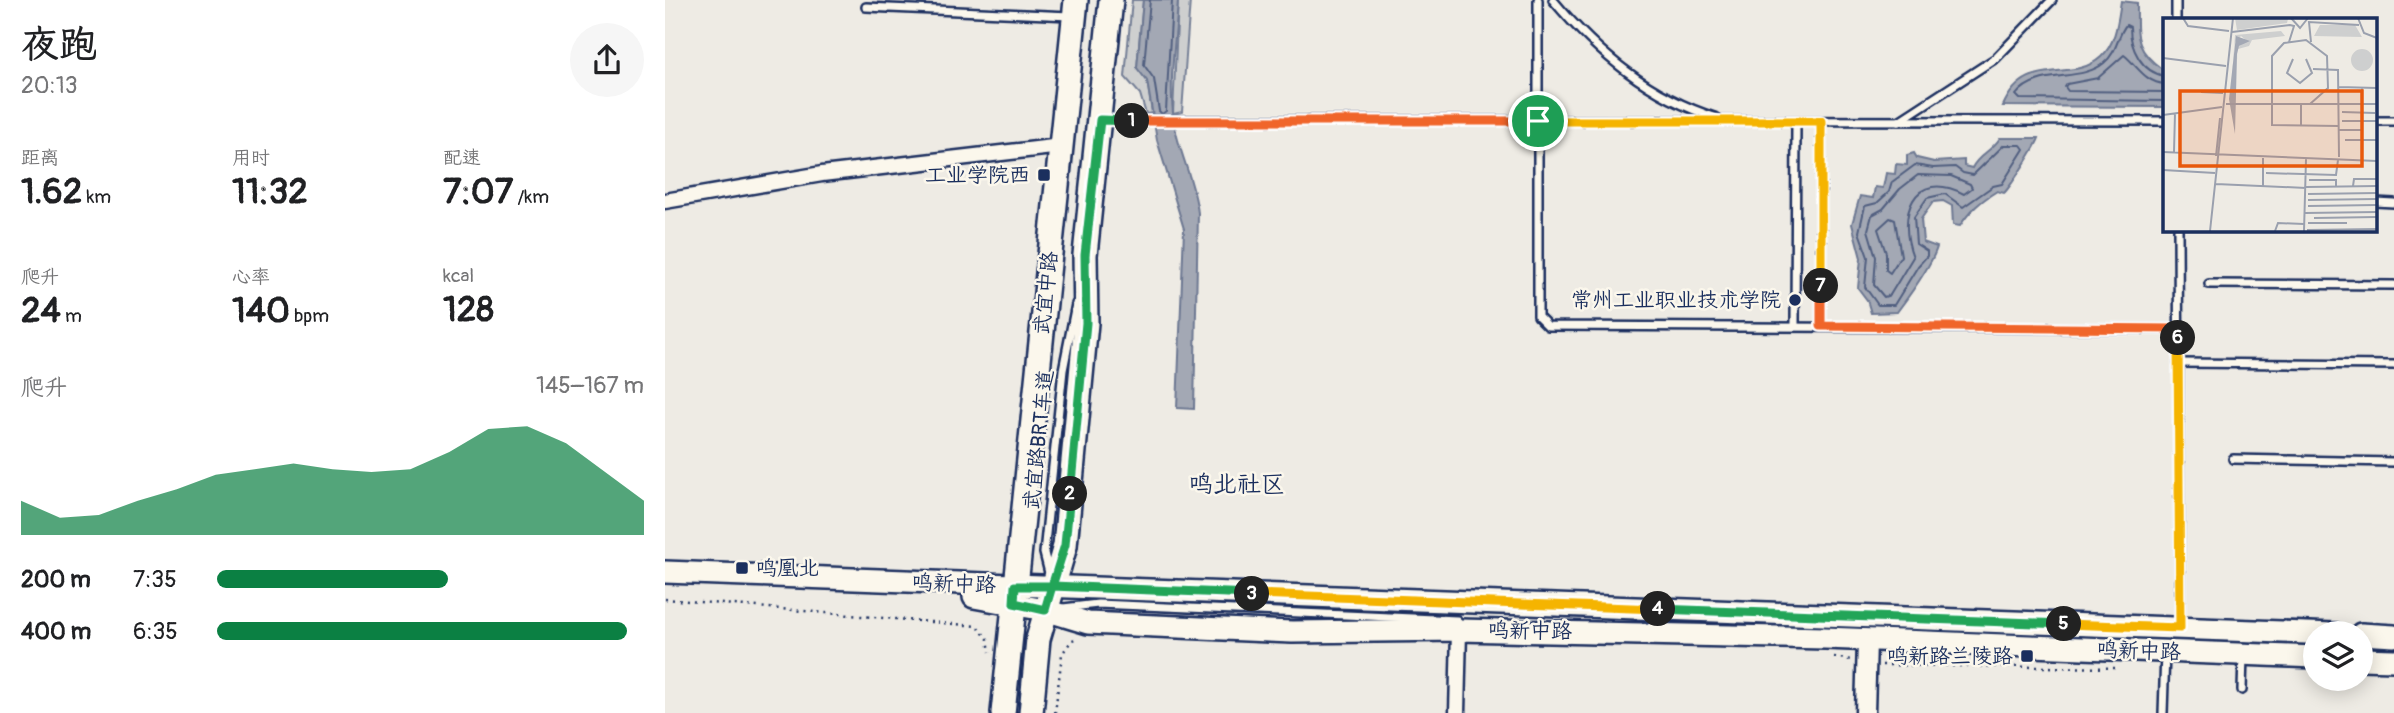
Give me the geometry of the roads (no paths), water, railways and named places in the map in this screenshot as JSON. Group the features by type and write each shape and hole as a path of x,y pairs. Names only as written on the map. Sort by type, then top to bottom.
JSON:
{"main road":[{"name":"武宜中路","path":"1031,713 1038,639 1065,545 1086,323 1085,255 1111,0"},
{"name":"武宜中路","path":"1003,713 1075,8"},
{"name":"鸣新中路","path":"665,572 1014,595 1045,610 1088,623 1293,632 1459,630 1867,640 2165,652 2303,637"},
{"name":"鸣新中路","path":"665,584 980,598 1014,595 1052,586 2180,628 2303,654"},
{"path":"2373,635 2394,636"},
{"path":"2373,659 2394,660"}],"street":[{"path":"665,201 822,174 1061,146"},
{"path":"1457,713 1459,630"},
{"path":"1865,713 1867,640"}],"lane":[{"path":"1538,0 1538,316 1548,326 1795,325 2178,329"},
{"path":"1553,0 1586,40 1639,82 1685,108 1726,121"},
{"path":"1898,121 1996,58 2052,0"},
{"path":"2176,0 2176,18"},
{"path":"866,7 1075,8"},
{"path":"1100,120 2163,121"},
{"path":"1795,325 1796,121"},
{"path":"1821,121 1821,326"},
{"path":"2178,231 2180,628"},
{"path":"2209,284 2394,285"},
{"path":"2178,363 2394,365"},
{"path":"2233,459 2394,461"},
{"path":"1052,586 1060,592 1075,596 1103,598 2244,642 2303,647"},
{"path":"1045,610 1098,604 1825,634 2244,642 2303,640"},
{"path":"2373,641 2394,642"},
{"path":"2242,690 2244,642"},
{"path":"2373,650 2394,651"},
{"path":"2163,713 2165,652"}],"water":[{"path":"1143,0 1178,0 1172,71 1173,113 1198,213 1194,409 1177,408 1184,229 1157,140 1147,81 1137,68"},
{"path":"2121,1 2137,3 2139,41 2146,55 2162,69 2163,107 2003,106 2013,90 2036,74 2077,69 2101,57 2113,39"},
{"path":"2000,138 2039,138 2004,193 1997,191 1986,198 1960,226 1953,225 1952,206 1943,201 1933,202 1921,219 1923,242 1937,247 1930,262 1897,312 1871,313 1867,300 1858,288 1861,258 1852,224 1860,196 1873,198 1875,187 1883,188 1886,173 1895,174 1896,164 1907,165 1907,155 1914,153 1917,158 1934,162 1964,160 1964,166 1972,168"}],"place":[{"name":"工业学院西","path":"1044,175"},
{"name":"常州工业职业技术学院","path":"1795,300"},
{"name":"鸣凰北","path":"742,568"},
{"name":"鸣新路兰陵路","path":"2027,656"}],"district":[{"name":"鸣北社区","path":"1237,484"}]}
